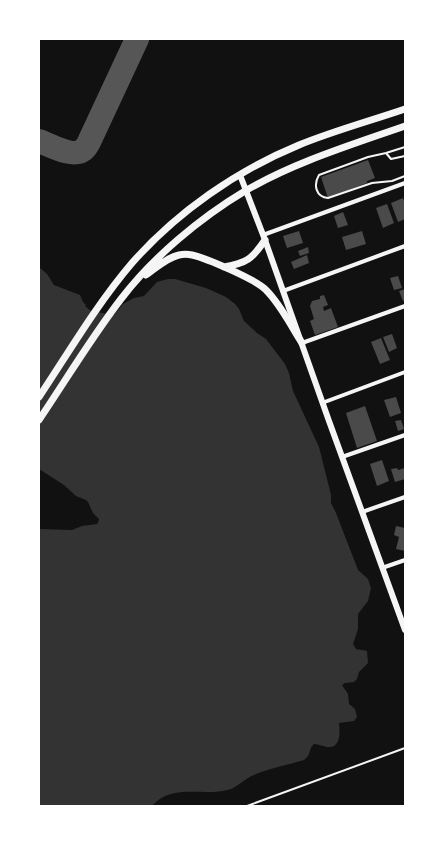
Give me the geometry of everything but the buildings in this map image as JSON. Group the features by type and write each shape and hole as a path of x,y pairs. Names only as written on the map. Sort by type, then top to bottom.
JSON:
{"highway":[{"path":"39,397 111,290 133,263 166,229 206,197 268,159 300,145 405,109"},
{"path":"39,420 121,299 157,258 188,231 246,191 309,160 405,128"},
{"path":"224,267 237,265 247,261 255,254 264,238"},
{"path":"133,285 166,260 181,255 195,256 252,280 267,290 278,304 302,343"}],"main road":[{"path":"240,175 404,626"}],"street":[{"path":"264,238 405,183"},
{"path":"283,290 405,246"},
{"path":"302,343 405,306"},
{"path":"322,402 405,372"},
{"path":"342,457 405,434"},
{"path":"362,512 405,497"},
{"path":"382,568 405,560"}],"lane":[{"path":"405,147 368,157 319,175 316,191 323,198 328,198 372,183 392,181 405,176"},
{"path":"386,153 391,159 405,156"},
{"path":"247,806 405,748"}],"shaded area":[{"path":"39,267 47,274 54,285 80,295 86,305 85,306 91,311 114,315 123,304 134,298 144,296 157,282 175,279 206,288 226,297 235,304 244,321 266,339 285,364 289,373 293,391 319,447 331,495 331,503 358,570 368,579 371,588 368,601 358,614 358,629 353,644 356,649 367,651 368,663 359,672 357,679 354,682 345,683 342,685 348,694 349,704 355,709 357,717 354,721 339,723 339,739 332,747 314,744 308,756 304,760 273,768 251,776 231,789 210,792 179,792 169,794 152,806 39,806 39,529 72,530 82,526 97,524 99,519 93,513 86,500 76,496 64,485 39,469"}],"taxiway":[{"path":"39,141 55,148 73,153 79,152 85,148 137,39"}]}
